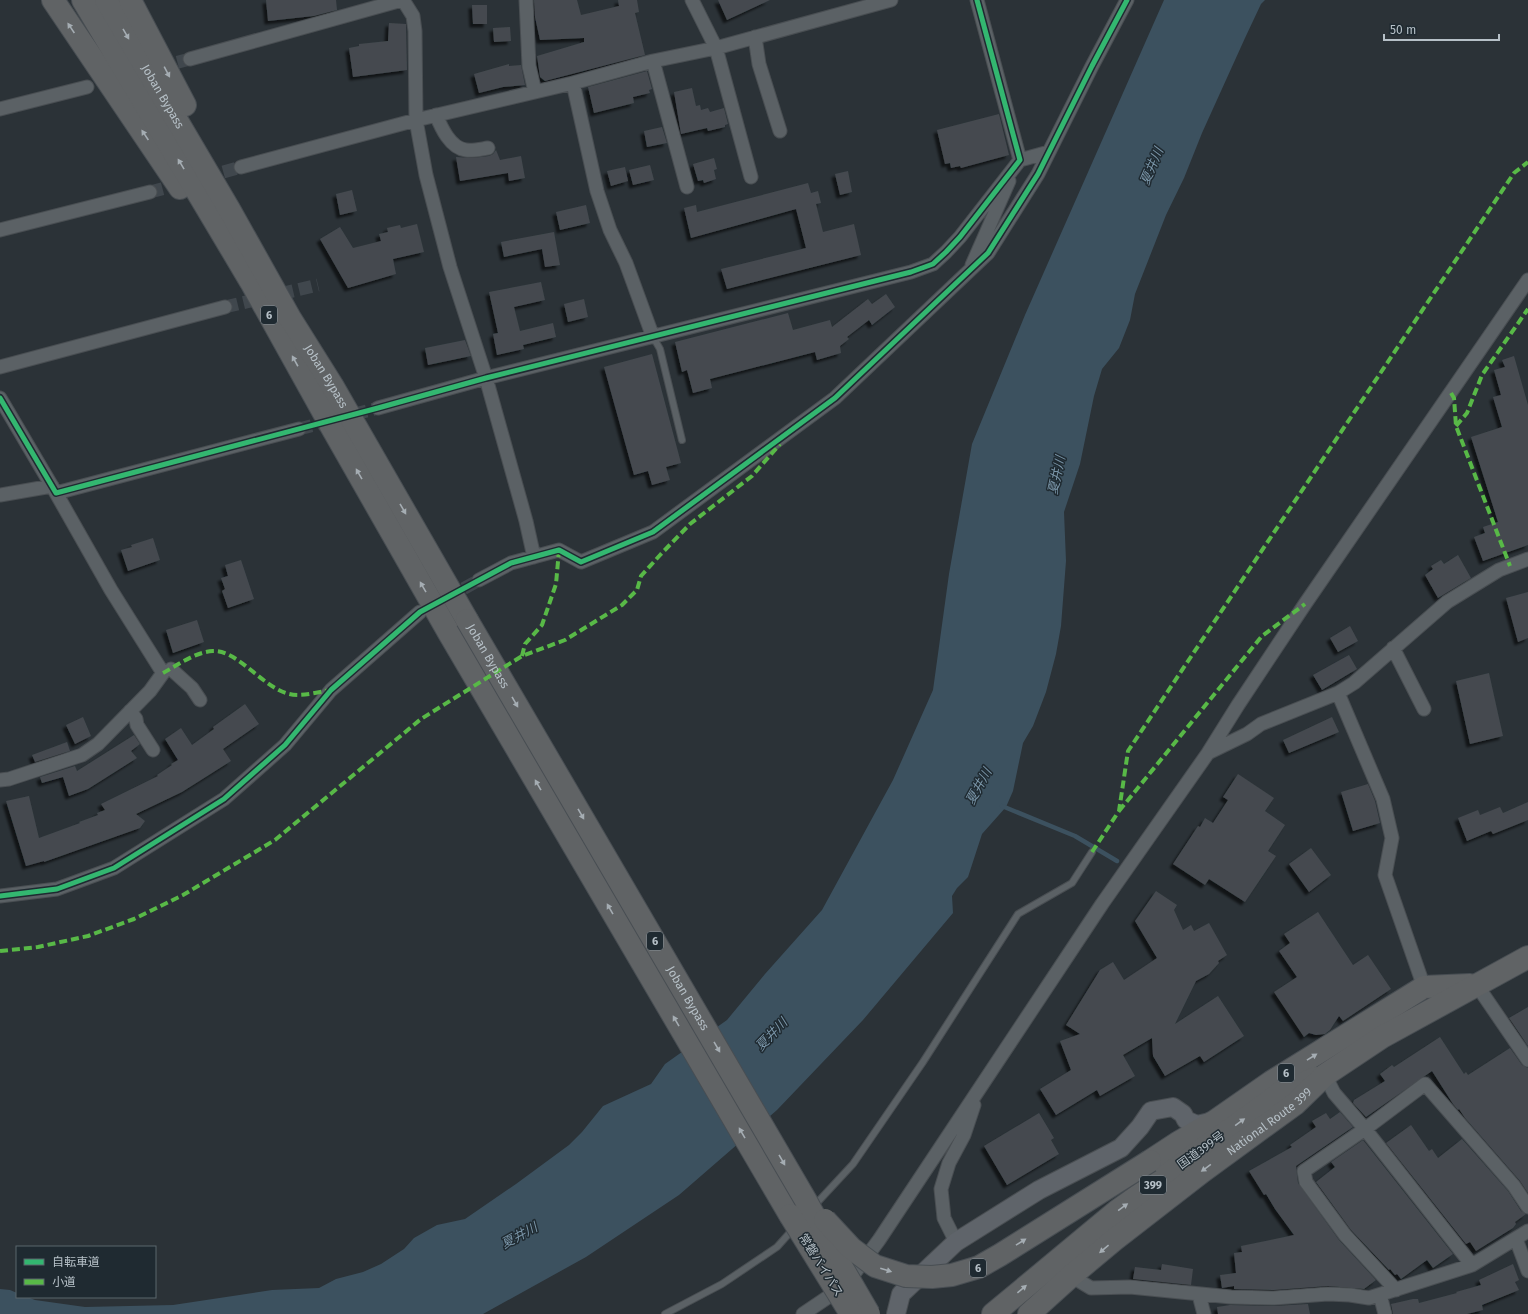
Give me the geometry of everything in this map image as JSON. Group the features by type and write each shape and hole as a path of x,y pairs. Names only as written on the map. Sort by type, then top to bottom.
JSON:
{"highway":[{"path":"53,0 204,223 270,317"},
{"name":"Joban Bypass","path":"83,0 247,275 449,633 801,1212 840,1264 869,1314"},
{"name":"Joban Bypass","path":"106,0 229,209 290,318 349,414 801,1212"},
{"path":"130,0 197,128 330,362 349,414"},
{"name":"National Route 399","path":"1029,1314 1071,1276 1203,1171 1295,1104 1325,1075 1382,1037 1476,984 1528,957"},
{"name":"6","path":"801,1212 875,1266 906,1276 932,1277 952,1274 979,1267 1178,1142 1215,1121 1271,1082 1424,987 1476,984"},
{"name":"国道399号","path":"993,1314 1117,1211 1271,1099 1283,1091 1325,1075"},
{"path":"801,1212 820,1281 832,1314"},
{"name":"常磐バイパス","path":"801,1212 851,1314"}],"street":[{"path":"190,59 402,0 413,16 416,120 426,175 450,267 486,378 526,521 534,557"},
{"path":"526,0 529,66 535,92"},
{"path":"692,0 716,48 752,177"},
{"path":"241,167 416,120 573,83 653,61 716,48 891,0"},
{"path":"969,271 1016,165 977,0"},
{"path":"479,580 511,563 559,550 581,562 653,532 835,398 988,253 1038,174 1127,0"},
{"path":"755,37 759,64 780,131"},
{"path":"653,61 687,187"},
{"path":"573,83 597,191 610,230 626,263 653,337"},
{"path":"0,109 87,87"},
{"path":"436,115 441,127 452,142 460,149 466,150 488,148"},
{"path":"378,408 486,378 911,272 933,264 960,236 1016,165 1049,152"},
{"path":"0,230 150,192"},
{"path":"803,1314 840,1289 853,1275 879,1240 1102,904 1208,753 1305,604 1528,280"},
{"path":"0,367 225,307"},
{"path":"0,398 5,417 54,489 111,590 163,673 150,691 98,744 82,755 9,779 0,780"},
{"path":"0,495 54,489 299,429"},
{"path":"1208,753 1247,734 1261,724 1338,693 1354,683 1448,602 1499,570 1528,559"},
{"path":"0,896 57,889 114,868 224,799 285,745 331,690 420,612"},
{"path":"1393,648 1424,709"},
{"path":"171,669 192,688 200,700"},
{"path":"1338,693 1383,799 1392,838 1385,875 1424,987"},
{"path":"130,711 153,750"},
{"path":"1476,984 1528,1060"},
{"path":"1325,1075 1334,1093 1365,1129 1472,1265"},
{"path":"1396,1290 1346,1235 1306,1182 1304,1171 1365,1129 1425,1084 1514,1186 1528,1207"},
{"path":"956,1242 944,1218 941,1190 949,1163 964,1135 981,1087"},
{"path":"896,1314 901,1294 956,1242 1039,1190 1121,1148 1140,1127 1151,1111 1173,1106 1183,1114 1186,1120 1197,1125 1215,1121"},
{"path":"1178,1142 1186,1120"},
{"path":"1071,1276 1091,1288 1130,1287 1199,1295 1274,1298 1328,1294 1369,1298 1472,1265 1528,1232"},
{"path":"1516,1239 1528,1271"},
{"path":"1199,1295 1204,1314"},
{"path":"1380,1295 1386,1314"}],"lane":[{"path":"653,337 660,349 682,440"},
{"path":"665,1314 722,1284 777,1247 801,1212 853,1164 923,1062 1018,914 1072,883 1092,852"}],"water":[{"name":"夏井川","path":"1164,0 1265,0 1261,4 1245,38 1202,133 1184,178 1166,215 1135,294 1130,320 1119,348 1102,369 1094,396 1080,464 1064,512 1066,561 1061,626 1056,654 1046,692 1033,726 1023,743 1013,791 1006,807 982,834 968,877 957,888 952,896 953,913 863,1020 777,1110 679,1195 586,1257 483,1314 0,1314 0,1289 10,1290 16,1293 16,1298 30,1298 85,1307 173,1305 272,1290 319,1288 336,1279 363,1272 381,1264 404,1249 414,1238 437,1225 465,1219 516,1184 569,1145 582,1132 603,1106 651,1084 665,1064 727,1020 765,974 822,910 893,780 933,690 949,574 972,444 1025,315"}],"building":[{"path":"266,0 336,0 337,10 314,16 268,21"},
{"path":"534,0 577,0 581,15 619,6 618,0 637,0 639,12 635,13 645,55 545,81 540,77 537,56 584,42 584,38 540,40 535,17"},
{"path":"718,0 770,0 727,20"},
{"path":"472,5 487,5 487,24 473,24"},
{"path":"389,23 406,24 407,70 353,77 349,48 359,46 359,44 388,41"},
{"path":"510,27 511,41 494,42 493,28"},
{"path":"509,64 509,66 521,65 525,85 503,87 479,93 474,74"},
{"path":"647,71 652,89 649,90 650,93 633,97 634,103 594,113 588,87"},
{"path":"692,88 696,106 700,105 701,110 708,108 710,112 724,108 728,124 725,125 725,127 708,131 707,128 681,134 674,92"},
{"path":"999,114 1009,155 961,168 960,166 951,168 950,163 945,164 937,130"},
{"path":"662,127 667,143 647,147 644,131"},
{"path":"496,150 500,160 521,156 525,178 509,181 508,173 460,181 456,157 472,158 489,156"},
{"path":"714,158 717,169 714,170 716,179 704,183 703,180 698,181 693,164"},
{"path":"650,165 654,180 633,185 629,170"},
{"path":"625,167 628,181 611,186 607,171"},
{"path":"848,171 852,192 840,195 835,174"},
{"path":"808,183 811,193 818,191 821,203 816,204 823,232 854,224 861,255 727,289 721,269 806,248 796,209 691,238 684,208 696,205 697,212"},
{"path":"352,190 357,211 340,215 336,194"},
{"path":"586,205 590,223 560,230 556,212"},
{"path":"417,224 424,252 393,259 396,274 348,288 320,239 340,227 353,248 381,241 379,234 388,232 387,228 400,225 401,228"},
{"path":"554,232 560,265 545,267 542,249 504,257 501,242"},
{"path":"541,282 545,300 514,307 520,331 553,323 556,337 523,345 524,349 497,355 493,334 498,333 489,292"},
{"path":"886,294 895,307 872,325 869,320 847,337 849,339 840,346 841,353 817,360 815,352 710,379 712,388 693,393 687,370 682,372 675,342 788,313 793,330 830,320 832,327 868,299 872,304"},
{"path":"584,299 588,317 568,322 564,304"},
{"path":"465,340 471,356 428,365 425,348"},
{"path":"652,354 681,463 666,467 670,480 652,485 648,471 634,475 604,367"},
{"path":"1514,356 1528,405 1528,545 1483,561 1474,537 1485,533 1483,527 1498,522 1471,437 1502,427 1493,397 1501,395 1494,370 1505,367 1502,360"},
{"path":"153,538 160,560 128,571 121,550"},
{"path":"1458,555 1471,578 1438,598 1425,575 1433,569 1431,566 1441,560 1444,564"},
{"path":"241,560 254,599 228,608 222,591 225,589 221,578 228,576 225,565"},
{"path":"1528,592 1528,638 1518,642 1506,598"},
{"path":"197,620 204,642 173,653 166,630"},
{"path":"1350,626 1358,641 1338,652 1330,638"},
{"path":"1349,655 1357,669 1322,690 1313,675"},
{"path":"1489,673 1503,736 1470,744 1456,681"},
{"path":"245,704 259,724 223,749 231,761 182,792 136,814 145,821 140,828 44,862 26,866 6,801 29,796 39,838 80,823 79,822 98,815 97,813 105,810 101,804 158,776 157,775 178,760 165,739 181,728 192,745 214,729 213,727"},
{"path":"83,717 91,736 75,744 66,725"},
{"path":"1332,717 1339,732 1289,753 1283,740"},
{"path":"134,735 140,744 131,751 137,758 88,789 69,796 63,777 42,783 40,777 75,766 77,771"},
{"path":"67,742 70,751 35,762 32,755"},
{"path":"1238,774 1274,798 1265,811 1285,825 1268,851 1276,856 1245,902 1209,879 1205,885 1173,864 1205,818 1213,823 1228,800 1223,797"},
{"path":"1368,784 1375,801 1380,823 1353,831 1341,792"},
{"path":"1528,802 1528,820 1493,834 1491,831 1467,841 1458,818 1478,810 1480,815 1500,807 1503,813"},
{"path":"1311,848 1331,875 1309,892 1289,864"},
{"path":"1156,891 1177,905 1174,910 1183,930 1191,925 1194,931 1209,923 1227,955 1218,961 1219,963 1209,974 1196,981 1175,1024 1218,996 1244,1036 1204,1062 1200,1056 1165,1076 1153,1056 1152,1038 1123,1055 1135,1076 1100,1096 1097,1090 1056,1115 1040,1089 1071,1070 1060,1041 1080,1034 1066,1025 1100,970 1113,962 1124,980 1157,958 1135,921"},
{"path":"1318,912 1353,965 1368,955 1391,989 1343,1021 1339,1016 1330,1030 1325,1034 1316,1035 1309,1033 1304,1037 1274,992 1297,977 1279,951 1290,943 1284,934"},
{"path":"1528,1007 1528,1046 1509,1018"},
{"path":"1440,1037 1464,1074 1466,1072 1468,1075 1510,1048 1522,1065 1528,1068 1528,1193 1520,1181 1465,1118 1459,1109 1458,1110 1453,1104 1432,1071 1366,1117 1353,1103 1354,1100 1385,1081 1380,1074 1392,1065 1394,1067"},
{"path":"1340,1112 1353,1127 1296,1166 1298,1183 1339,1240 1376,1280 1364,1289 1328,1286 1274,1290 1234,1289 1234,1286 1222,1288 1220,1275 1236,1273 1234,1253 1242,1252 1241,1246 1294,1235 1266,1194 1264,1195 1249,1171 1292,1147 1290,1145 1316,1127 1312,1121 1326,1113 1330,1119"},
{"path":"1039,1113 1054,1138 1051,1140 1059,1154 1007,1185 984,1146"},
{"path":"1411,1125 1429,1151 1432,1149 1438,1158 1462,1139 1508,1191 1521,1211 1526,1214 1515,1222 1516,1224 1513,1228 1476,1251 1470,1242 1466,1244 1386,1143"},
{"path":"1363,1140 1453,1254 1433,1268 1427,1260 1401,1279 1397,1274 1395,1275 1351,1230 1316,1182 1335,1167 1331,1162"},
{"path":"1162,1264 1193,1269 1191,1285 1133,1279 1135,1267 1161,1270"},
{"path":"1513,1264 1519,1280 1515,1282 1519,1290 1482,1305 1483,1310 1467,1314 1393,1314 1391,1304 1413,1299 1418,1299 1419,1303 1457,1293 1456,1292 1481,1285 1479,1280"},
{"path":"1308,1304 1310,1314 1218,1314 1217,1307 1230,1305 1274,1306"}],"waterway":[{"path":"1002,806 1075,836 1117,861"}],"tunnel":[{"path":"159,67 190,59"},
{"path":"205,177 241,167"},
{"path":"150,192 184,183"},
{"path":"225,307 318,285"},
{"path":"299,429 378,408"},
{"path":"447,598 479,580"}],"marked path":[{"path":"1092,852 1119,811 1128,751 1514,173 1528,162"},
{"path":"1456,426 1467,413 1482,375 1528,309"},
{"path":"1451,393 1454,398 1456,426 1510,566"},
{"path":"0,951 38,947 88,936 134,919 183,895 275,840 421,719 522,656 565,640 622,605 637,590 641,576 690,524 752,476 780,444"},
{"path":"522,656 525,644 542,625 556,584 559,550"},
{"path":"1119,811 1262,636 1305,604"},
{"path":"163,673 193,656 213,651 222,652 231,656 267,683 286,693 303,695 331,690"}],"cycle path":[{"path":"0,398 56,493 486,378 911,272 933,264 960,237 1020,160 977,0"},
{"path":"0,896 57,889 114,868 224,799 285,745 331,690 420,612 511,563 559,550 581,562 653,532 835,398 988,253 1038,174 1127,0"}]}
